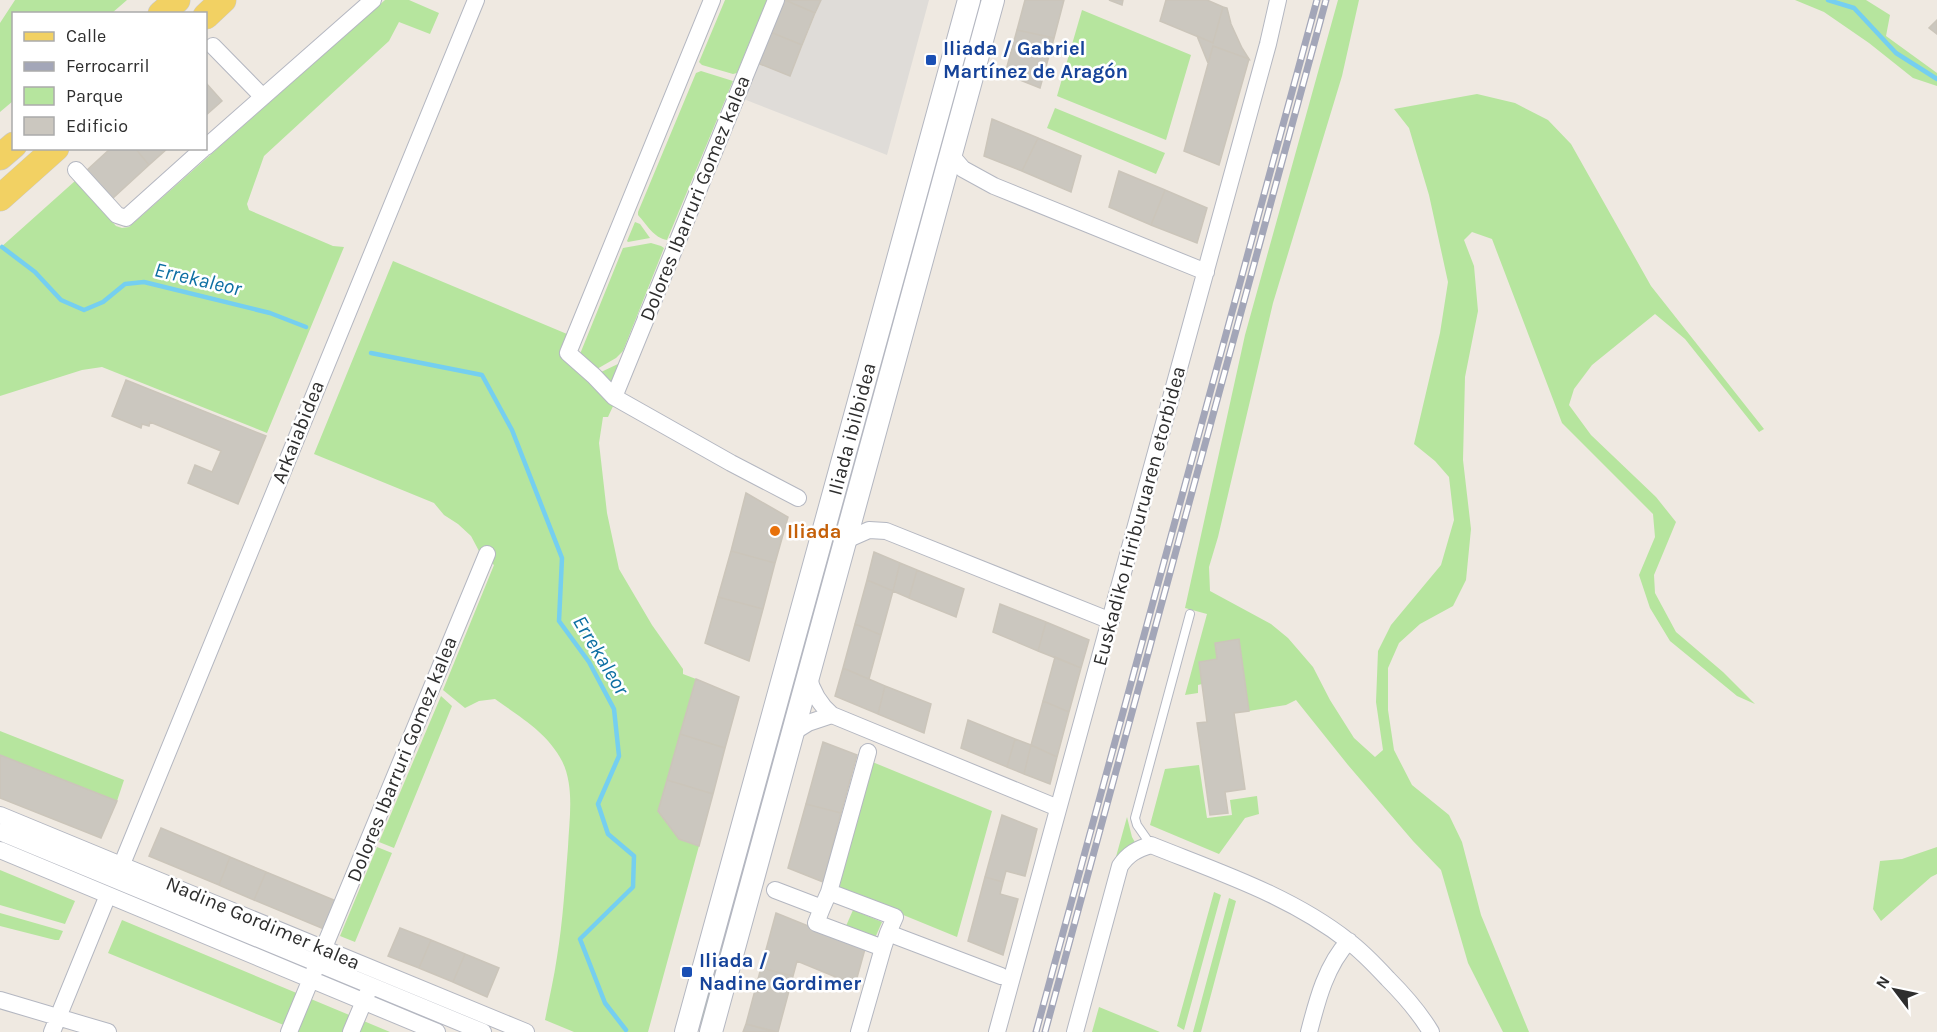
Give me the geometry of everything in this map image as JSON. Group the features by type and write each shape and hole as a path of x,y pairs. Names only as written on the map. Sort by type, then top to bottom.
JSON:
{"main road":[{"path":"163,12 177,0"},
{"path":"207,15 223,0"},
{"path":"0,157 12,147"},
{"path":"0,198 54,150"}],"street":[{"path":"207,146 373,0"},
{"name":"Arkaiabidea","path":"122,864 476,0"},
{"path":"712,0 568,353 614,397 798,498"},
{"name":"Dolores Ibarruri Gomez kalea","path":"614,397 776,0"},
{"name":"Iliada ibilbidea","path":"686,1032 969,0"},
{"name":"Iliada ibilbidea","path":"711,1032 993,0"},
{"name":"Euskadiko Hiriburuaren etorbidea","path":"997,1032 1268,44 1274,1"},
{"path":"213,46 263,97"},
{"path":"76,170 117,215 126,218 203,150"},
{"path":"951,155 963,169 994,186 1206,272"},
{"path":"844,541 869,531 886,531 1111,621"},
{"name":"Dolores Ibarruri Gomez kalea","path":"289,1032 487,554"},
{"path":"808,675 810,687 815,696 821,706 832,715 1058,808"},
{"path":"792,733 808,723 832,715"},
{"path":"868,752 829,892 816,923 886,941 1001,976"},
{"name":"Nadine Gordimer kalea","path":"0,814 122,864 321,956 370,985 483,1032"},
{"name":"Nadine Gordimer kalea","path":"0,832 321,956 526,1032"},
{"path":"1074,1032 1120,867 1132,853 1151,845 1259,889 1320,921 1349,941 1372,962 1407,999 1431,1032"},
{"name":"Nadine Gordimer kalea","path":"0,850 437,1032"},
{"path":"775,890 822,908"},
{"path":"829,892 895,917 859,1032"},
{"path":"55,1024 108,896"},
{"path":"1309,1032 1315,1008 1333,961 1349,941"},
{"path":"351,1032 370,985"},
{"path":"0,1000 55,1024 108,1032"}],"lane":[{"path":"1151,845 1137,825 1136,818 1190,614"}],"green space":[{"path":"15,0 127,0 113,12 12,12 12,102 0,112 0,23"},
{"path":"385,0 409,0 439,13 430,34 399,22 389,41 264,156 247,204 249,210 333,246 344,247 267,433 102,367 82,370 0,396 0,248 75,181 116,226 129,227"},
{"path":"725,0 767,0 737,73 733,74 702,65 699,62"},
{"path":"1338,0 1359,0 1342,76 1273,303 1209,567 1210,591 1271,624 1288,638 1313,667 1354,738 1375,757 1383,750 1376,702 1378,651 1391,625 1441,565 1454,520 1449,477 1435,461 1414,444 1440,333 1448,282 1429,195 1409,128 1394,109 1477,94 1515,103 1548,120 1571,144 1651,286 1764,429 1759,432 1685,339 1655,314 1592,365 1574,389 1569,405 1591,435 1656,497 1676,522 1654,575 1655,593 1676,632 1723,672 1755,704 1737,696 1670,641 1650,608 1639,575 1655,537 1653,514 1562,423 1492,239 1472,232 1464,240 1474,266 1478,311 1465,377 1463,460 1471,529 1466,580 1453,606 1420,624 1399,643 1388,668 1388,710 1394,750 1412,785 1449,815 1462,842 1481,915 1529,1032 1503,1032 1468,963 1441,870 1348,765 1296,700 1286,705 1249,711 1239,640 1215,643 1217,659 1202,684 1198,685 1198,693 1185,695 1207,614 1185,608 1245,335"},
{"path":"1795,0 1866,0 1890,15 1886,36 1937,73 1937,86 1913,78 1869,43 1824,12"},
{"path":"1082,10 1191,55 1166,140 1057,96"},
{"path":"701,71 733,81 667,240 662,239 651,230 638,212 696,73"},
{"path":"1055,108 1165,153 1156,174 1047,128"},
{"path":"635,222 640,224 650,238 627,241"},
{"path":"651,243 664,248 623,351 597,369 601,372 626,358 614,404 608,417 603,417 599,443 607,513 619,569 652,625 683,669 683,674 696,679 658,811 679,839 699,846 648,1032 574,1032 545,1020 556,965 564,902 570,804 566,771 549,742 495,699 479,701 465,708 443,690 494,565 479,551 471,536 444,515 434,503 314,454 393,261 567,334 564,343 580,354 623,248"},
{"path":"842,490 851,492 706,1023 698,1021"},
{"path":"441,696 452,706 394,848 379,842"},
{"path":"0,731 124,780 117,801 0,755"},
{"path":"870,761 992,811 957,937 835,887"},
{"path":"1199,765 1207,818 1232,815 1230,800 1257,796 1259,814 1245,818 1219,854 1150,825 1165,769"},
{"path":"1127,817 1137,846 1114,864"},
{"path":"377,847 392,853 355,942 340,936"},
{"path":"1937,847 1937,874 1881,921 1873,909 1880,861 1902,859"},
{"path":"0,870 75,901 65,924 0,905"},
{"path":"1214,892 1221,895 1184,1030 1177,1026"},
{"path":"1229,898 1236,901 1201,1032 1193,1032"},
{"path":"853,910 882,922 875,938 846,926"},
{"path":"0,913 63,931 59,940 55,940 0,926"},
{"path":"122,920 390,1032 284,1032 286,1026 108,953"},
{"path":"1099,1007 1160,1032 1092,1032"}],"shaded area":[{"path":"821,0 929,0 887,155 741,98 755,62 790,76"}],"building":[{"path":"781,0 815,13 802,45 768,31"},
{"path":"785,0 821,0 815,13"},
{"path":"1025,0 1064,0 1054,38 1017,30"},
{"path":"1109,0 1123,0 1122,5"},
{"path":"1166,0 1207,0 1223,7 1213,43 1160,21"},
{"path":"1223,7 1227,8 1231,24 1249,59 1213,46 1208,63 1197,36 1213,43"},
{"path":"1937,20 1937,34 1929,28"},
{"path":"1017,30 1054,38 1040,88 1005,74"},
{"path":"768,31 802,45 790,76 755,62"},
{"path":"1213,46 1249,59 1219,165 1184,151"},
{"path":"207,84 222,101 207,114"},
{"path":"992,119 1038,138 1022,171 984,156"},
{"path":"1038,138 1081,156 1071,192 1022,171"},
{"path":"109,150 137,150 149,165 112,199 86,171"},
{"path":"137,150 166,150 149,165"},
{"path":"1119,171 1165,190 1151,225 1109,207"},
{"path":"1165,190 1207,208 1197,243 1151,225"},
{"path":"126,380 266,436 238,504 188,483 195,465 212,472 221,451 150,422 149,426 142,424 141,428 112,416"},
{"path":"746,493 788,517 775,563 731,551"},
{"path":"731,551 775,563 763,609 718,597"},
{"path":"874,552 900,563 893,591 867,580"},
{"path":"900,563 917,570 909,598 893,591"},
{"path":"917,570 964,589 956,617 909,598"},
{"path":"867,580 893,591 881,635 855,624"},
{"path":"718,597 763,609 749,661 705,643"},
{"path":"1000,604 1046,622 1038,651 993,632"},
{"path":"1046,622 1089,640 1081,668 1038,651"},
{"path":"855,624 881,635 869,679 843,668"},
{"path":"1239,639 1249,711 1234,713 1245,789 1225,792 1228,813 1210,815 1197,723 1207,722 1199,662 1217,659 1215,643"},
{"path":"1055,657 1081,668 1069,712 1043,701"},
{"path":"843,668 885,686 878,714 835,696"},
{"path":"696,679 739,697 725,748 680,734"},
{"path":"885,686 931,704 924,733 878,714"},
{"path":"1043,701 1069,712 1057,757 1031,745"},
{"path":"968,720 1015,739 1007,767 961,748"},
{"path":"680,734 725,748 713,794 667,780"},
{"path":"1015,739 1031,745 1024,774 1007,767"},
{"path":"823,742 857,755 841,813 806,804"},
{"path":"1031,745 1057,757 1050,784 1024,774"},
{"path":"0,755 117,801 101,838 0,798"},
{"path":"667,780 713,794 699,846 679,839 658,811"},
{"path":"806,804 841,813 823,882 788,868"},
{"path":"1002,815 1037,829 1025,876 1006,871 1003,882 985,877"},
{"path":"161,828 230,857 219,885 149,856"},
{"path":"230,857 266,872 254,900 219,885"},
{"path":"266,872 336,901 324,929 254,900"},
{"path":"985,877 1003,882 1000,894 1018,899 1003,955 968,941"},
{"path":"776,913 865,949 855,985 797,961 793,976 761,968"},
{"path":"400,928 431,940 419,968 388,956"},
{"path":"431,940 465,954 453,982 419,968"},
{"path":"465,954 499,968 487,997 453,982"},
{"path":"761,968 793,976 778,1032 746,1024"},
{"path":"746,1024 774,1032 743,1032"}],"waterway":[{"path":"1828,0 1854,8 1896,53 1937,79"},
{"name":"Errekaleor","path":"2,247 35,272 61,300 84,310 103,302 125,284 144,282 270,313 306,327"},
{"name":"Errekaleor","path":"371,353 482,375 512,430 562,558 559,621 589,662 614,709 619,756 598,804 608,834 634,856 633,887 580,939 605,1003 626,1030"}],"railway":[{"path":"1036,1032 1317,0"},
{"path":"1045,1032 1326,0"}],"place":[{"name":"Iliada / Gabriel Martínez de Aragón","path":"931,60"},
{"name":"Iliada","path":"775,531"},
{"name":"Iliada / Nadine Gordimer","path":"687,972"}]}
